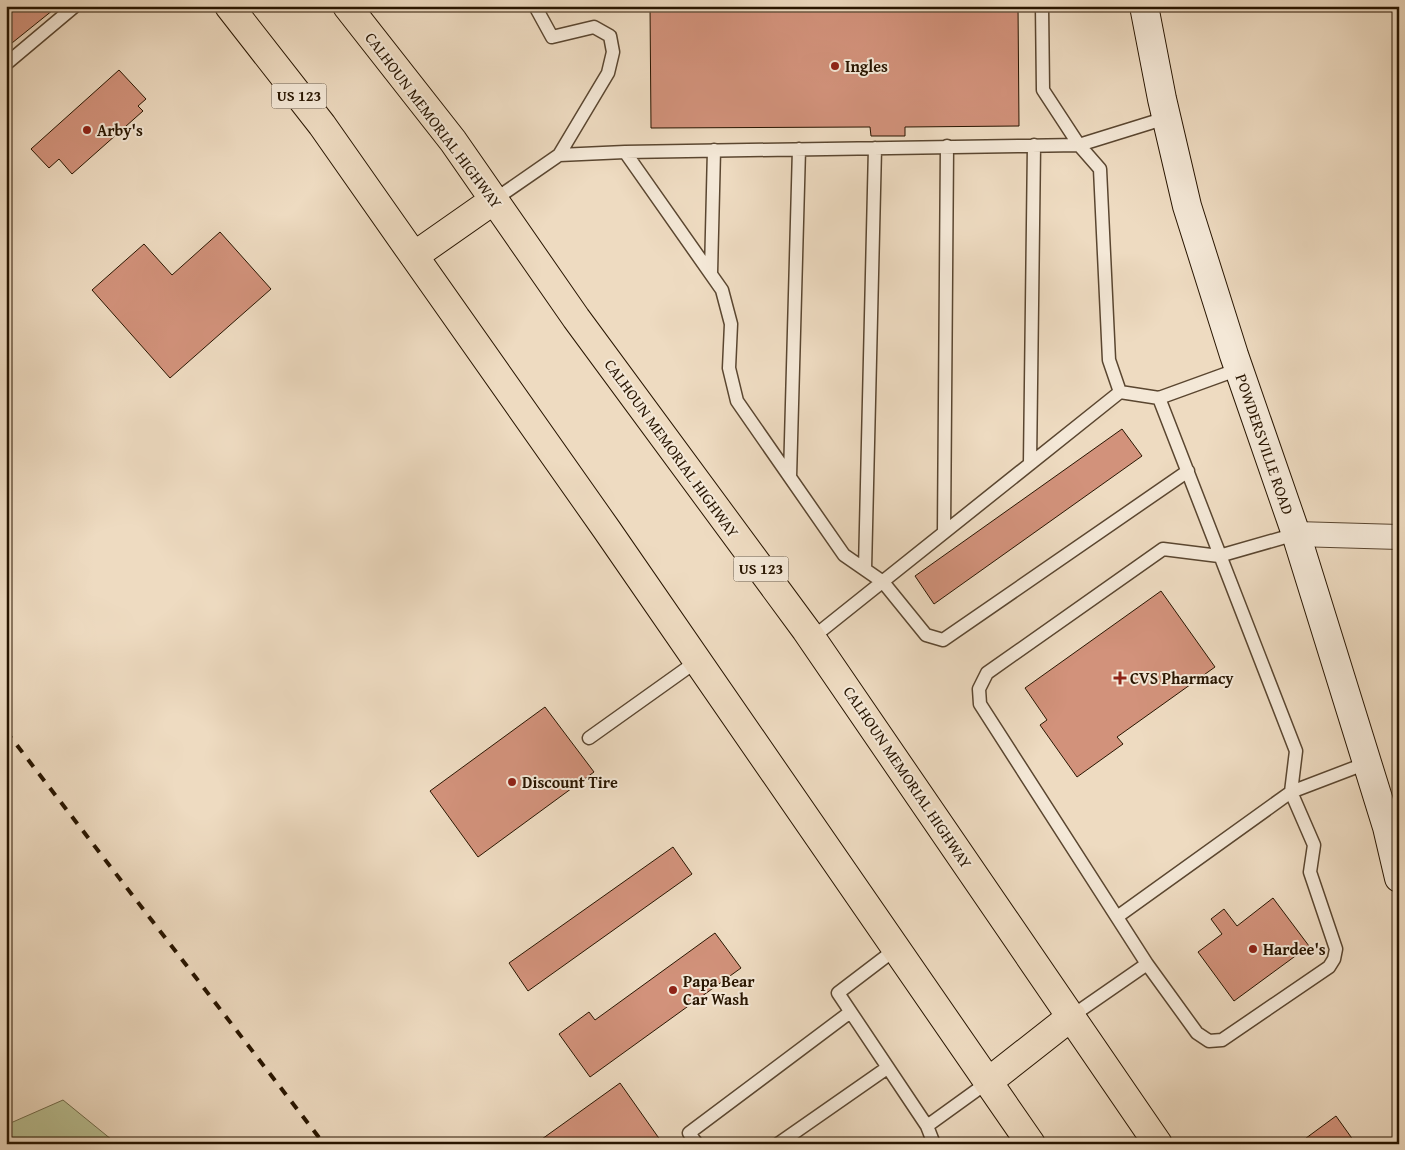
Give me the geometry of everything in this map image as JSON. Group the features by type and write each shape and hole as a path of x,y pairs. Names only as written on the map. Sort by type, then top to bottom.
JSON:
{"highway":[{"name":"US 123","path":"228,6 322,126 414,256 698,661 1031,1144"},
{"name":"CALHOUN MEMORIAL HIGHWAY","path":"347,6 453,141 576,318 812,638 1158,1144"},
{"path":"414,256 494,200"},
{"path":"988,1082 1072,1016"}],"street":[{"name":"POWDERSVILLE ROAD","path":"1144,6 1166,118 1187,206 1239,368 1296,534 1387,827 1399,878"},
{"path":"1296,534 1399,537"}],"lane":[{"path":"6,64 75,6"},
{"path":"494,200 559,155 608,73 613,52 610,36 594,27 552,37 535,6"},
{"path":"1042,6 1043,90 1079,144 1100,169 1109,360 1120,392"},
{"path":"559,155 714,150 1079,144 1166,118"},
{"path":"1030,464 1034,145"},
{"path":"944,532 947,146"},
{"path":"865,569 875,148"},
{"path":"790,477 799,149"},
{"path":"711,273 714,150"},
{"path":"625,152 722,290 731,324 729,368 737,401 844,556 883,582 926,635 943,640 1188,471"},
{"path":"812,638 1120,392 1159,398 1239,368"},
{"path":"1159,398 1219,556 1296,751 1292,792 1314,845 1310,872 1336,949 1334,959 1329,966 1222,1040 1209,1041 1197,1033 1147,964 980,704 979,689 987,673 1163,549 1219,556 1296,534"},
{"path":"589,738 698,661"},
{"path":"1117,917 1292,792 1367,763"},
{"path":"896,948 838,993 849,1013 927,1126 934,1144"},
{"path":"1072,1016 1147,964"},
{"path":"696,1144 689,1133 849,1013"},
{"path":"778,1144 887,1068"},
{"path":"927,1126 988,1082"}],"green space":[{"path":"63,1100 117,1144 6,1144 6,1125"}],"building":[{"path":"6,6 58,6 7,47"},
{"name":"Ingles","path":"650,6 1018,6 1019,126 905,127 905,136 871,136 870,127 651,128"},
{"name":"Arby's","path":"119,70 146,99 138,106 143,111 72,174 59,159 49,168 31,149"},
{"path":"220,232 271,289 170,378 92,290 144,244 172,275"},
{"path":"1122,429 1142,456 934,604 915,576"},
{"name":"CVS Pharmacy","path":"1161,591 1215,667 1117,737 1123,744 1077,777 1040,725 1047,720 1025,688"},
{"name":"Discount Tire","path":"545,707 594,772 478,857 430,791"},
{"path":"673,847 692,874 528,991 509,963"},
{"name":"Hardee's","path":"1273,898 1309,946 1234,1001 1198,952 1222,934 1211,919 1224,909 1237,926"},
{"name":"Papa Bear Car Wash","path":"715,933 741,968 590,1077 559,1034 589,1012 595,1020"},
{"path":"620,1083 663,1144 535,1144"},
{"path":"1336,1116 1356,1144 1298,1144"}],"railway":[{"path":"6,731 324,1144"}],"place":[{"name":"Ingles","path":"835,66"},
{"name":"Arby's","path":"87,130"},
{"name":"CVS Pharmacy","path":"1120,678"},
{"name":"Discount Tire","path":"512,782"},
{"name":"Hardee's","path":"1253,949"},
{"name":"Papa Bear Car Wash","path":"673,990"}]}
